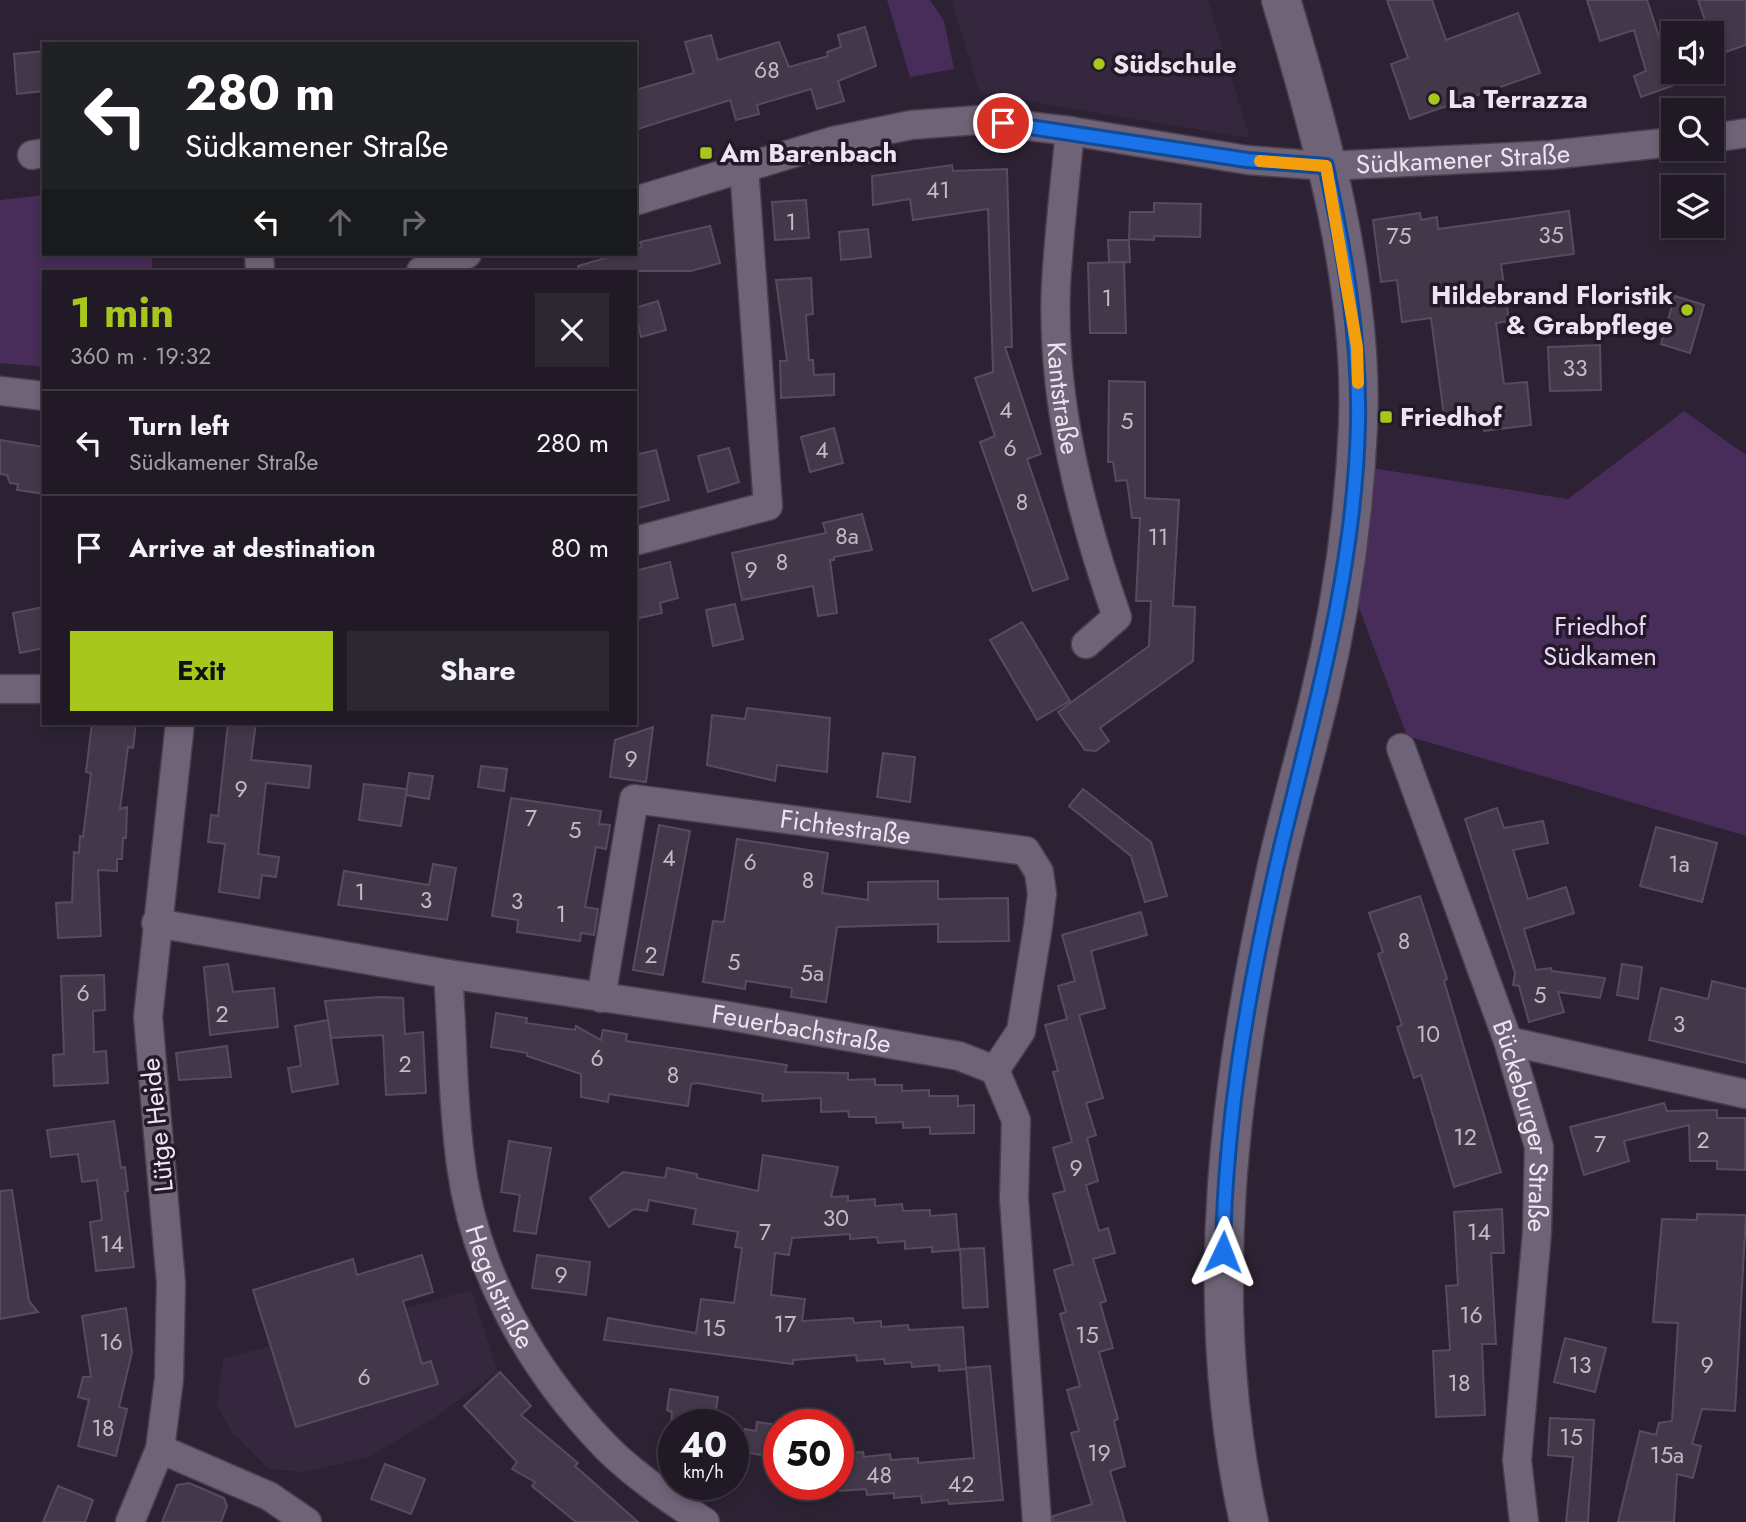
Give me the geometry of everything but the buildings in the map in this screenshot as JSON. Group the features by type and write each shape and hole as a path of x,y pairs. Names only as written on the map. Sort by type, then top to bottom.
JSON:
{"main road":[{"path":"1249,1522 1230,1409 1223,1300 1228,1149 1252,983 1331,644 1347,539 1358,426 1357,347 1326,166 1281,0"}],"street":[{"name":"Südkamener Straße","path":"637,200 833,141 912,125 978,120 1069,131 1247,160 1326,166 1550,155 1661,143"},
{"name":"Kantstraße","path":"1069,131 1056,287 1060,385 1074,474 1117,617 1086,643"},
{"path":"1724,136 1746,132"},
{"path":"637,540 768,506 744,167"},
{"path":"433,269 462,256"},
{"path":"0,391 42,396"},
{"path":"0,689 42,689"},
{"name":"Lütge Heide","path":"130,1522 160,1449 169,1379 171,1283 148,1017 156,923 180,725"},
{"name":"Bückeburger Straße","path":"1401,748 1508,1041 1539,1147 1536,1246 1517,1461 1524,1522"},
{"name":"Fichtestraße","path":"601,998 634,799 1026,851 1039,872 1042,894 1038,926 1021,1031 995,1070"},
{"name":"Feuerbachstraße","path":"156,923 371,958 448,974 729,1016 959,1056 995,1070"},
{"name":"Hegelstraße","path":"448,974 461,1167 479,1246 505,1307 528,1350 604,1446 667,1498 705,1522"},
{"path":"1508,1041 1746,1094"},
{"path":"995,1070 1016,1120 1014,1199 1037,1522"},
{"path":"160,1449 269,1496 307,1522"}],"shaded area":[{"name":"Südschule","path":"951,0 1208,0 1250,138 980,93"},
{"path":"471,1290 498,1372 437,1416 369,1457 304,1472 269,1469 232,1433 217,1405 223,1359"}],"green space":[{"path":"887,0 930,0 944,21 954,69 910,77"},
{"path":"42,195 42,256 151,256 153,270 42,270 42,367 0,363 0,200"},
{"name":"Friedhof Südkamen","path":"1684,411 1746,455 1746,836 1407,736 1356,600 1372,468 1568,499"}],"slow traffic":[{"path":"1260,161 1326,166 1357,347 1358,383"}],"place":[{"name":"Südschule","path":"1099,64"},
{"name":"La Terrazza","path":"1434,99"},
{"name":"Am Barenbach","path":"706,153"},
{"name":"Hildebrand Floristik & Grabpflege","path":"1687,310"},
{"name":"Friedhof","path":"1386,417"}],"route":[{"path":"1003,123 1247,160 1326,166 1338,225 1357,347 1358,426 1347,539 1331,644 1252,983 1228,1149 1223,1252"}]}
